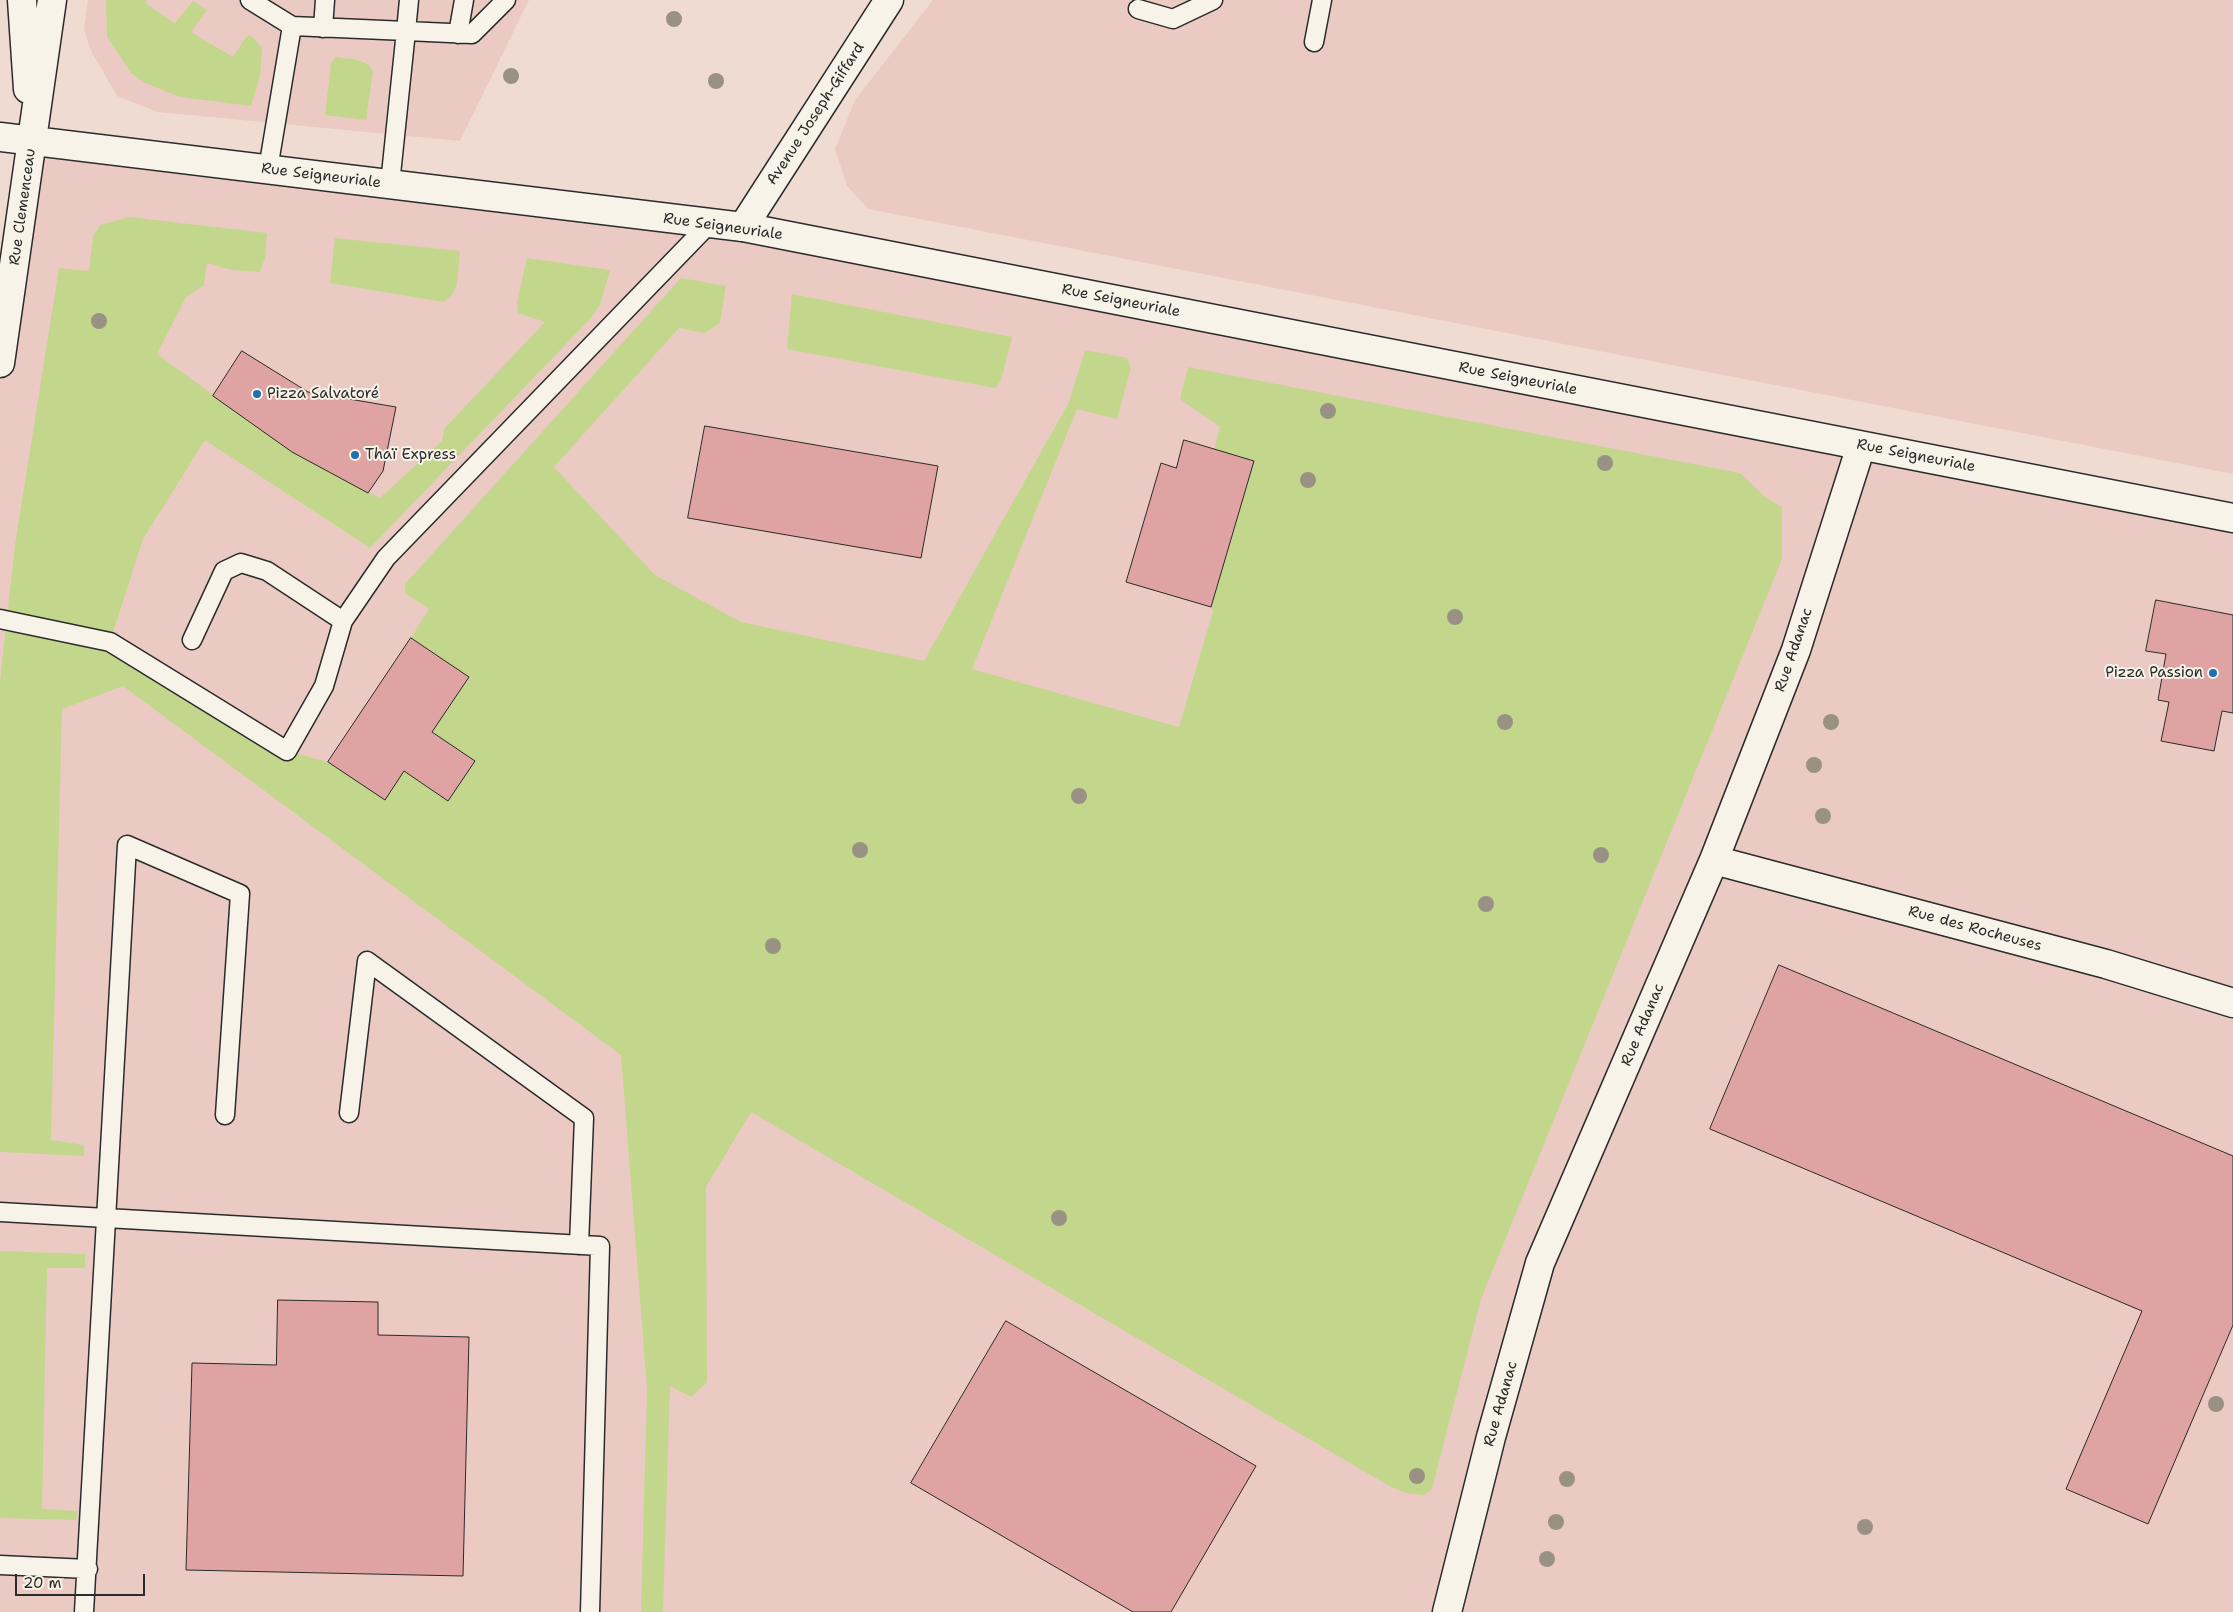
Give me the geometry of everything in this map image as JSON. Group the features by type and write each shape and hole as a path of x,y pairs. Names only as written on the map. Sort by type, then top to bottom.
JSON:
{"street":[{"name":"Rue Clemenceau","path":"22,0 32,140"},
{"name":"Rue Clemenceau","path":"0,363 52,0"},
{"name":"Avenue Joseph-Giffard","path":"743,228 889,0"},
{"name":"Rue Seigneuriale","path":"0,137 743,228 2233,518"},
{"name":"Rue Adanac","path":"1447,1612 1491,1437 1540,1263 1714,860 1796,650 1861,446"},
{"name":"Rue des Rocheuses","path":"1714,860 2106,964 2233,1003"}],"lane":[{"path":"250,0 292,26 458,34 472,34 506,0"},
{"path":"323,28 325,0"},
{"path":"390,184 409,0"},
{"path":"458,34 464,0"},
{"path":"1138,9 1173,19 1213,0"},
{"path":"1314,42 1322,0"},
{"path":"268,169 292,26"},
{"path":"0,620 110,642 287,751 324,686 343,621 386,558 710,224"},
{"path":"192,640 224,571 241,563 267,571 343,621"},
{"path":"84,1612 108,1217 127,845 240,894 224,1115"},
{"path":"349,1113 367,961 584,1118 579,1245"},
{"path":"0,1212 600,1246 590,1612"},
{"path":"0,1565 88,1569"}],"shaded area":[{"path":"88,0 529,0 460,141 158,112 117,96 91,51 84,29"},
{"path":"933,0 2233,0 2233,474 868,209 847,186 835,149 855,100"},
{"path":"32,141 743,227 2233,518 2233,1612 0,1612 0,363"}],"green space":[{"path":"106,0 147,0 145,3 175,23 193,1 207,10 191,32 233,57 246,37 250,35 262,48 260,76 251,106 180,97 145,83 131,73 107,37"},
{"path":"336,57 363,62 371,67 373,72 366,120 325,115 331,63"},
{"path":"129,217 267,233 265,258 260,272 232,270 207,263 204,285 186,297 157,354 292,452 380,498 442,441 444,429 545,322 518,313 517,302 527,258 610,270 600,305 590,319 370,548 205,440 143,539 110,642 287,751 328,762 384,799 404,771 448,801 475,761 432,732 469,677 411,638 429,609 406,594 405,584 681,278 726,286 720,323 705,333 679,328 554,467 655,575 741,622 924,661 1069,402 1085,350 1127,358 1131,368 1117,419 1077,409 972,669 1179,727 1213,611 1211,607 1254,461 1214,449 1220,427 1180,399 1188,367 1740,473 1764,496 1782,507 1782,559 1481,1299 1432,1489 1424,1495 1406,1493 1391,1487 751,1112 706,1187 707,1382 691,1397 670,1386 663,1612 641,1612 647,1389 621,1055 123,686 62,709 51,1140 84,1145 84,1156 0,1152 0,681 15,545 59,268 89,271 93,237 100,225"},
{"path":"335,238 460,251 457,284 453,294 443,302 330,283"},
{"path":"792,294 1012,337 1001,380 995,388 787,349"},
{"path":"0,1251 85,1254 85,1268 47,1268 42,1509 78,1511 76,1520 0,1518"}],"building":[{"path":"242,351 308,392 396,407 383,471 368,493 292,452 213,396"},
{"path":"705,426 938,466 921,558 688,518"},
{"path":"1184,440 1254,461 1211,607 1126,582 1161,463 1176,468"},
{"path":"2156,600 2233,615 2233,713 2222,711 2214,751 2161,741 2169,702 2158,700 2166,654 2146,651"},
{"path":"411,638 469,677 432,732 475,761 448,801 404,771 385,800 328,762"},
{"path":"1779,965 2233,1156 2233,1325 2148,1524 2066,1489 2142,1311 1710,1129"},
{"path":"278,1300 378,1302 378,1335 469,1337 463,1576 186,1570 192,1363 276,1365"},
{"path":"1006,1321 1256,1466 1171,1612 1133,1612 911,1483"}],"place":[{"name":"Pizza Salvatoré","path":"257,394"},
{"name":"Thaï Express","path":"355,455"},
{"name":"Pizza Passion","path":"2213,673"}]}
